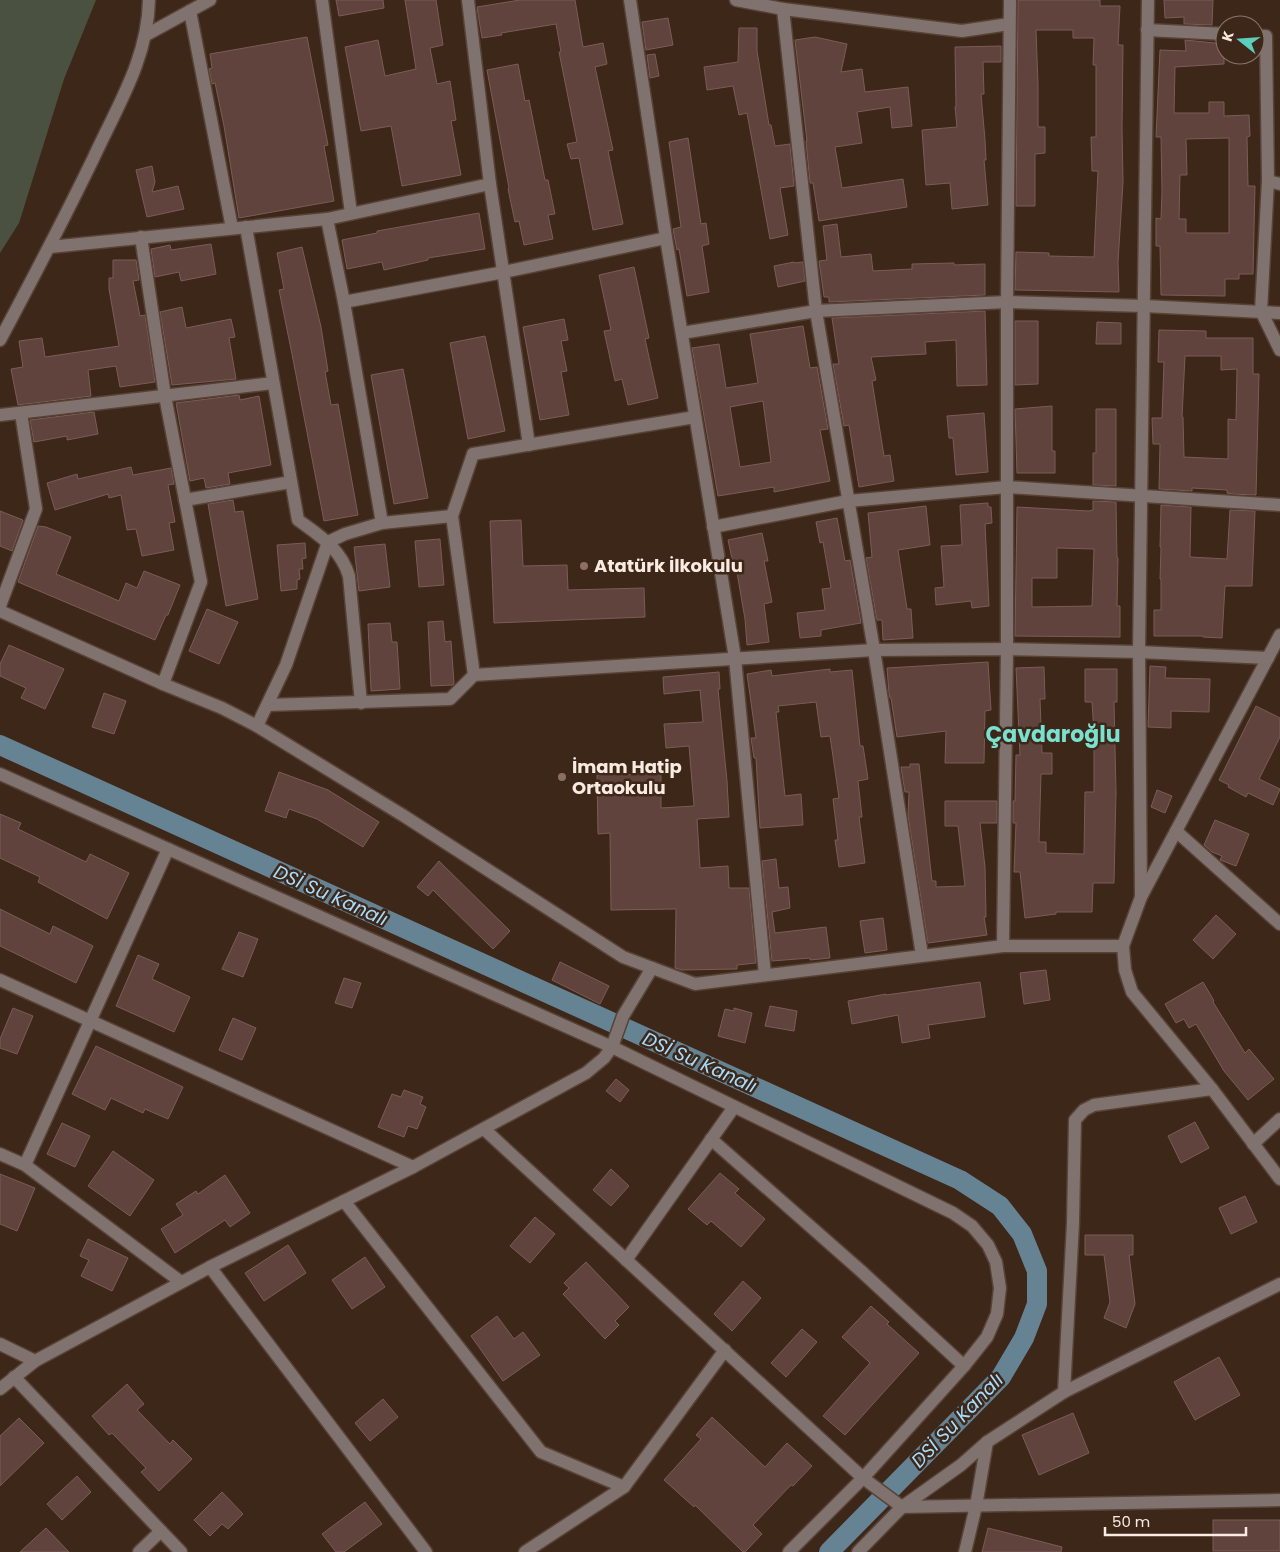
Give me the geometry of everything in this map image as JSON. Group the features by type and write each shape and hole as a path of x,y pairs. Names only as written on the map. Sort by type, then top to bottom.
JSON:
{"street":[{"path":"0,340 50,246 134,73 146,35 148,0"},
{"path":"146,35 210,0"},
{"path":"322,0 351,213"},
{"path":"468,0 490,184 529,445"},
{"path":"630,0 666,238 735,658 765,975"},
{"path":"736,0 783,9 962,31 1009,24"},
{"path":"1003,946 1007,649 1007,302 1010,0"},
{"path":"1141,897 1139,652 1148,0"},
{"path":"783,9 816,311 874,650 922,955"},
{"path":"190,11 232,228"},
{"path":"1147,30 1215,33"},
{"path":"1265,36 1274,182 1261,311 1280,350"},
{"path":"50,246 327,218 490,184"},
{"path":"327,218 344,302 382,523"},
{"path":"246,227 298,520 328,542 343,559 349,576 361,703"},
{"path":"141,237 165,396 201,582 163,684"},
{"path":"344,302 504,272 666,238"},
{"path":"682,333 816,311 1007,302 1144,306 1280,313"},
{"path":"0,415 274,383"},
{"path":"0,606 36,509 21,413"},
{"path":"474,675 452,516 473,454 696,417"},
{"path":"185,500 291,482"},
{"path":"714,527 848,500 1007,487 1280,505"},
{"path":"256,726 268,705 286,665 328,542 345,534 382,523 452,516"},
{"path":"0,611 163,684 222,708 256,726 404,816 623,957 695,984 1003,946 1123,946"},
{"path":"1280,635 1141,897 1123,946 1124,970 1132,992 1212,1089 1280,1179"},
{"path":"268,705 450,699 474,675 874,650 1007,649 1139,652 1268,658"},
{"path":"0,774 612,1047 953,1213 972,1226 988,1245 996,1262 1000,1288 997,1314 987,1337 964,1366 863,1478 789,1552"},
{"path":"1176,831 1280,924"},
{"path":"25,1165 168,850"},
{"path":"0,1389 34,1361 210,1266 413,1167 586,1073 604,1058 612,1047 623,1016 652,968"},
{"path":"0,980 413,1167"},
{"path":"1064,1392 1073,1223 1075,1120 1084,1110 1094,1105 1212,1089"},
{"path":"626,1260 734,1106"},
{"path":"1253,1144 1280,1119"},
{"path":"484,1129 863,1478 902,1507 1280,1500"},
{"path":"711,1139 854,1264 964,1366"},
{"path":"0,1154 25,1165 181,1282"},
{"path":"344,1201 541,1452 624,1487"},
{"path":"210,1266 426,1552"},
{"path":"858,1552 902,1507 961,1465 986,1442 1064,1392 1280,1284"},
{"path":"0,1344 34,1361"},
{"path":"525,1552 624,1487 725,1350"},
{"path":"14,1376 181,1552"},
{"path":"964,1552 976,1506 986,1442"},
{"path":"138,1552 161,1531"}],"green space":[{"path":"0,0 96,0 64,79 19,223 0,253"}],"building":[{"path":"336,0 383,0 384,8 339,16"},
{"path":"405,0 436,0 443,45 430,48 437,84 450,81 456,120 451,121 461,175 402,186 391,126 361,131 345,47 378,40 385,76 416,69"},
{"path":"520,0 575,0 583,47 603,43 607,64 595,67 613,150 608,151 623,224 593,230 579,158 571,159 567,144 577,142 559,52 561,52 556,24 482,38 477,7"},
{"path":"1018,0 1100,0 1100,6 1120,6 1118,45 1123,45 1123,182 1118,262 1119,292 1015,290 1016,252 1049,253 1049,256 1094,257 1098,171 1092,171 1091,137 1096,137 1096,65 1093,65 1094,38 1073,38 1073,30 1036,30 1038,127 1045,127 1045,153 1035,154 1035,206 1016,206"},
{"path":"1164,0 1213,0 1212,25 1184,24 1184,17 1165,18"},
{"path":"668,18 673,45 646,50 642,22"},
{"path":"739,28 757,28 757,51 769,125 771,125 775,146 790,144 794,186 780,188 788,235 770,239 747,113 739,115 733,86 707,90 704,67 738,62"},
{"path":"307,37 328,145 324,146 334,201 239,218 224,126 215,83 212,84 209,69 212,68 210,54"},
{"path":"815,37 847,44 841,72 862,69 865,92 908,87 912,126 892,128 890,107 857,112 862,143 835,147 842,188 903,179 907,207 819,221 813,183 810,183 795,40"},
{"path":"1185,40 1215,43 1215,65 1175,67 1174,113 1209,113 1209,102 1224,102 1224,116 1249,115 1250,136 1247,137 1248,186 1255,186 1253,274 1239,274 1239,279 1225,279 1225,296 1161,295 1160,246 1156,246 1156,218 1161,219 1162,191 1161,137 1156,137 1160,50 1186,51","holes":["1229,138 1229,233 1186,233 1186,219 1179,219 1180,175 1187,175 1186,139"]},
{"path":"1001,46 1001,62 983,62 984,94 981,94 988,205 952,209 950,183 926,185 922,130 957,127 955,47"},
{"path":"655,54 659,76 650,78 647,55"},
{"path":"518,64 525,101 529,100 545,180 548,180 555,214 548,215 553,239 524,245 519,221 515,222 508,189 487,70"},
{"path":"688,138 701,224 706,223 709,244 702,246 709,292 687,296 679,249 677,250 673,229 681,227 669,142"},
{"path":"152,166 155,182 152,192 178,186 184,209 147,217 136,170"},
{"path":"479,213 485,249 428,258 428,260 384,270 382,262 347,269 342,240 377,233 377,231"},
{"path":"837,224 841,257 871,254 873,271 912,269 912,264 985,264 985,295 829,302 829,297 824,297 819,261 827,260 823,226"},
{"path":"211,244 216,274 181,281 179,272 155,277 151,249 170,245 171,250"},
{"path":"302,247 321,327 328,371 325,372 331,405 338,404 358,515 324,521 279,290 284,289 277,253"},
{"path":"113,260 136,260 139,280 133,281 140,316 145,315 155,382 120,387 116,366 88,370 91,396 18,405 11,369 23,367 19,341 42,338 45,357 119,346 109,289 109,278 113,278"},
{"path":"803,262 805,281 778,287 774,266"},
{"path":"634,267 649,338 645,339 658,398 628,405 622,379 615,381 604,331 611,330 599,275"},
{"path":"182,307 186,328 231,319 235,337 229,338 236,379 172,385 160,312"},
{"path":"985,311 987,385 957,386 956,340 925,342 926,354 871,357 876,380 872,381 884,456 890,455 894,481 859,487 849,425 844,426 833,364 839,364 832,318"},
{"path":"564,319 568,340 561,341 567,371 561,372 569,415 540,420 523,327"},
{"path":"1015,321 1038,321 1038,384 1015,385"},
{"path":"1097,322 1121,323 1121,344 1096,344"},
{"path":"803,326 810,368 817,367 828,429 820,430 830,481 774,492 774,487 718,496 692,348 719,344 726,388 758,383 750,334","holes":["763,401 771,462 740,467 730,407"]},
{"path":"1159,330 1206,331 1206,338 1253,338 1253,374 1259,374 1256,495 1232,494 1227,493 1227,490 1192,488 1192,491 1159,489 1160,444 1153,444 1152,418 1162,418 1164,362 1158,362","holes":["1185,356 1221,356 1221,370 1237,369 1236,420 1228,419 1228,459 1184,457 1182,417"]},
{"path":"485,336 505,431 468,439 450,343"},
{"path":"403,369 428,498 394,504 371,375"},
{"path":"239,395 240,400 259,396 271,465 228,473 230,484 206,488 204,478 190,481 176,403"},
{"path":"1052,406 1052,451 1055,451 1055,473 1017,473 1015,409"},
{"path":"1096,409 1116,409 1116,486 1093,485 1093,453 1096,453"},
{"path":"94,412 98,434 67,440 67,436 34,442 30,420"},
{"path":"984,413 988,472 956,475 953,438 949,438 947,416"},
{"path":"131,467 133,475 171,468 174,484 168,485 175,522 169,523 174,550 142,556 136,529 127,530 121,495 109,498 108,494 55,510 47,483 77,474 78,479"},
{"path":"233,500 235,512 243,511 258,599 226,606 208,504"},
{"path":"1093,501 1116,502 1117,606 1120,606 1120,637 1015,636 1017,507 1093,510","holes":["1057,548 1094,549 1092,606 1032,607 1032,578 1057,578"]},
{"path":"988,503 988,507 991,507 992,523 985,524 989,606 972,608 971,601 936,605 935,588 944,587 941,546 962,545 960,505"},
{"path":"1161,505 1191,507 1190,557 1227,559 1230,510 1255,511 1252,586 1225,586 1222,638 1154,636 1154,610 1161,610"},
{"path":"926,506 930,545 898,550 907,609 911,609 913,638 883,640 882,620 877,620 866,558 872,557 868,513"},
{"path":"0,511 23,520 12,551 0,546"},
{"path":"837,518 845,561 850,560 861,623 821,630 821,636 800,638 797,613 825,610 822,589 831,588 823,542 820,543 816,522"},
{"path":"521,520 523,566 567,565 568,590 644,588 645,617 494,623 490,521"},
{"path":"38,526 46,527 71,537 56,574 119,601 126,583 137,588 144,571 180,585 155,640 18,582"},
{"path":"762,533 768,561 764,561 772,602 764,604 769,642 747,645 745,619 736,567 734,568 728,540"},
{"path":"440,539 444,585 419,587 415,541"},
{"path":"305,543 306,558 302,559 303,569 299,569 300,579 297,580 297,589 281,591 277,545"},
{"path":"385,544 390,587 359,591 354,547"},
{"path":"207,609 238,622 219,664 189,651"},
{"path":"443,621 445,642 451,641 454,683 453,685 431,686 428,622"},
{"path":"390,623 392,642 397,642 400,689 371,691 368,624"},
{"path":"9,645 64,669 45,709 21,698 26,688 0,676 0,664"},
{"path":"988,662 991,710 985,711 984,763 945,763 946,731 897,737 889,693 887,668"},
{"path":"1150,666 1166,667 1165,678 1210,679 1209,712 1171,711 1171,728 1148,727"},
{"path":"1044,667 1045,699 1040,699 1042,753 1052,753 1052,774 1041,774 1039,842 1046,842 1046,853 1084,854 1085,792 1094,792 1092,702 1085,702 1085,669 1117,669 1117,702 1114,702 1116,792 1114,883 1093,883 1092,912 1056,912 1056,914 1025,918 1020,872 1014,872 1016,823 1013,823 1013,801 1015,801 1016,755 1020,755 1016,668"},
{"path":"830,669 830,672 852,670 860,746 863,746 868,779 858,781 862,817 859,817 865,863 839,867 835,840 838,840 833,799 839,798 830,736 821,737 816,702 778,706 779,712 776,712 785,796 801,794 803,825 760,828 756,758 754,758 751,738 756,738 747,674 771,670 772,676"},
{"path":"719,672 720,689 718,689 729,817 697,819 700,868 728,866 729,888 749,888 756,963 737,965 737,969 682,970 675,968 676,909 611,910 610,833 598,834 597,775 661,774 661,808 694,806 689,746 666,748 664,724 703,722 700,690 664,694 663,677"},
{"path":"104,693 126,701 114,734 92,727"},
{"path":"1256,706 1280,718 1280,737 1259,779 1280,789 1273,805 1248,793 1246,797 1219,780"},
{"path":"910,764 919,764 932,881 936,881 936,887 965,886 958,826 945,826 945,801 997,801 997,823 980,823 985,867 986,917 984,917 987,935 928,943 908,816 909,792 905,792 901,767 910,767"},
{"path":"279,772 328,790 379,822 363,847 317,819 289,809 286,818 265,811"},
{"path":"1157,790 1172,796 1165,813 1151,807"},
{"path":"0,814 21,823 18,829 86,862 90,854 129,873 107,919 38,882 40,877 0,858"},
{"path":"1215,820 1249,834 1236,866 1220,860 1222,856 1212,852 1204,845"},
{"path":"776,859 779,888 788,887 790,908 772,912 775,933 826,927 830,958 772,961 762,861"},
{"path":"439,861 510,931 493,949 433,890 428,896 417,887"},
{"path":"0,909 50,934 53,926 93,946 76,983 0,946"},
{"path":"1216,915 1236,934 1213,959 1193,940"},
{"path":"883,918 887,950 865,953 860,921"},
{"path":"239,932 258,939 243,977 222,969"},
{"path":"138,955 159,964 152,979 190,997 174,1032 116,1006"},
{"path":"560,962 609,986 600,1004 552,980"},
{"path":"1046,970 1050,1000 1024,1004 1020,973"},
{"path":"344,978 361,983 352,1008 335,1003"},
{"path":"980,982 985,1017 928,1025 930,1038 902,1043 898,1015 852,1024 848,1001 886,994"},
{"path":"1203,982 1213,1002 1245,1053 1249,1049 1274,1079 1248,1100 1224,1071 1196,1024 1189,1028 1184,1019 1176,1023 1165,1004"},
{"path":"770,1006 797,1011 794,1031 765,1026"},
{"path":"13,1008 33,1016 17,1054 0,1048 0,1039"},
{"path":"734,1008 752,1013 745,1043 718,1036 725,1009 734,1011"},
{"path":"233,1018 256,1028 242,1060 219,1050"},
{"path":"96,1046 183,1087 168,1119 145,1109 143,1113 111,1098 105,1110 72,1094"},
{"path":"616,1079 629,1090 620,1102 606,1091"},
{"path":"404,1090 423,1097 420,1104 426,1107 417,1129 408,1126 404,1137 378,1127 392,1094 401,1097"},
{"path":"1195,1122 1209,1148 1181,1163 1168,1136"},
{"path":"62,1123 90,1136 75,1167 47,1154"},
{"path":"113,1151 154,1180 130,1216 88,1186"},
{"path":"611,1169 629,1186 611,1206 593,1190"},
{"path":"720,1173 739,1189 735,1193 765,1219 741,1247 711,1221 707,1225 688,1209"},
{"path":"0,1174 35,1188 17,1231 0,1224"},
{"path":"225,1175 250,1213 230,1227 225,1220 175,1253 161,1229 183,1215 176,1204 196,1191 198,1194"},
{"path":"1245,1196 1257,1222 1231,1234 1219,1208"},
{"path":"535,1217 555,1234 530,1263 510,1246"},
{"path":"1085,1235 1133,1235 1133,1255 1129,1255 1135,1304 1126,1328 1104,1318 1110,1302 1104,1255 1085,1255"},
{"path":"88,1239 128,1258 112,1291 81,1276 89,1260 80,1256"},
{"path":"288,1245 306,1273 264,1301 245,1273"},
{"path":"365,1257 385,1287 352,1309 332,1280"},
{"path":"586,1262 629,1307 615,1321 619,1325 605,1339 563,1294 569,1288 564,1283"},
{"path":"743,1281 761,1298 732,1331 714,1314"},
{"path":"871,1306 889,1322 887,1324 919,1353 845,1435 823,1416 870,1363 842,1337"},
{"path":"497,1316 514,1339 523,1332 540,1355 503,1381 471,1336"},
{"path":"802,1329 817,1342 786,1377 771,1363"},
{"path":"1219,1357 1240,1395 1195,1420 1174,1382"},
{"path":"127,1384 144,1404 137,1410 170,1444 173,1440 192,1459 159,1491 141,1472 146,1468 112,1433 109,1435 92,1416"},
{"path":"383,1399 398,1417 370,1441 355,1423"},
{"path":"1073,1413 1089,1453 1039,1475 1022,1435"},
{"path":"712,1417 765,1467 787,1443 812,1466 753,1525 762,1534 745,1552 695,1505 694,1507 664,1480 701,1439 696,1435"},
{"path":"19,1418 44,1443 0,1486 0,1436"},
{"path":"77,1476 91,1492 62,1520 47,1504"},
{"path":"222,1492 243,1514 228,1529 222,1524 210,1536 194,1520"},
{"path":"365,1502 382,1524 344,1552 336,1552 322,1534"},
{"path":"1213,1520 1280,1520 1280,1551 1213,1551"},
{"path":"46,1528 69,1552 20,1552"},
{"path":"988,1528 1062,1547 1061,1552 982,1552"}],"waterway":[{"name":"DSİ Su Kanalı","path":"0,745 960,1180 1000,1206 1022,1234 1037,1271 1037,1304 1024,1338 1001,1377 829,1552"}],"place":[{"name":"Atatürk İlkokulu","path":"584,566"},
{"name":"İmam Hatip Ortaokulu","path":"562,777"}],"district":[{"name":"Çavdaroğlu","path":"1053,734"}]}
